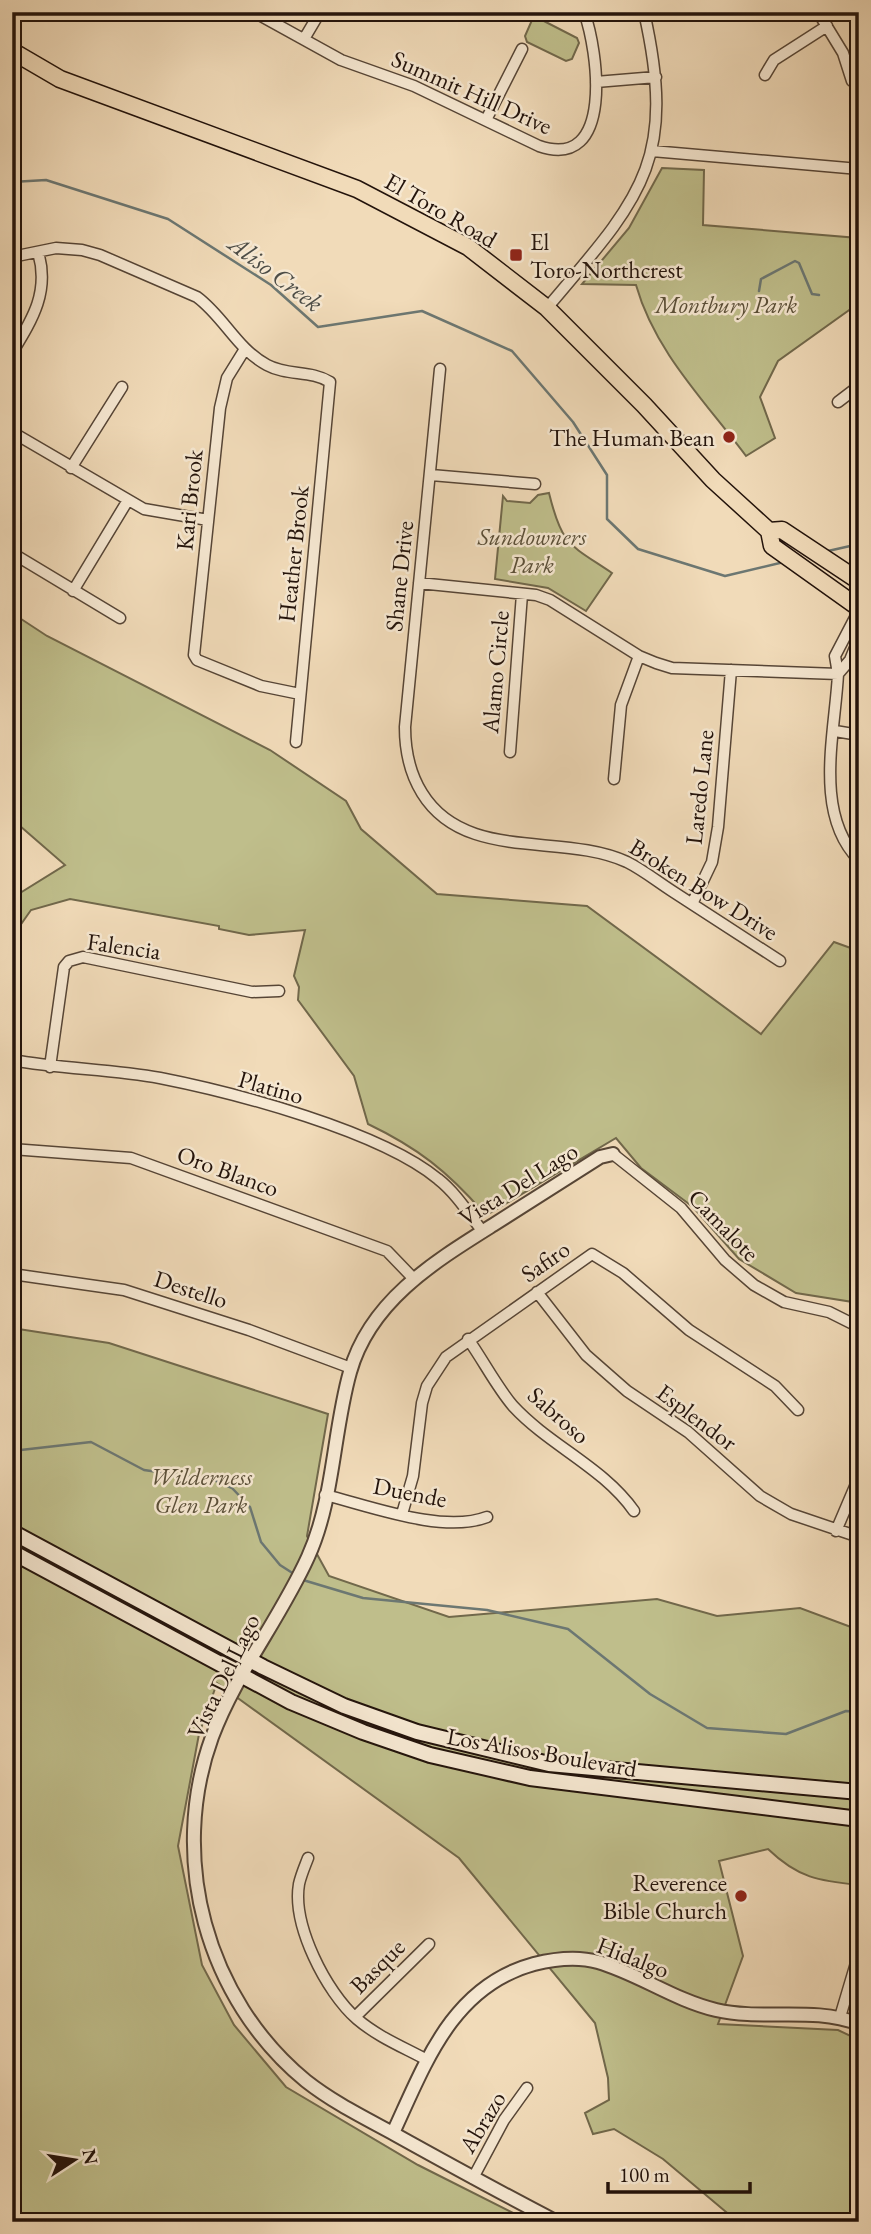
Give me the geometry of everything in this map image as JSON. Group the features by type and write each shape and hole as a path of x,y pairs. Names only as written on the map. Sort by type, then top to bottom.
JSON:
{"main road":[{"name":"El Toro Road","path":"12,51 60,79 357,189 403,210 468,247 547,308 644,405 771,539 817,580 859,609"},
{"name":"El Toro Road","path":"771,539 782,530 859,581"},
{"name":"Los Alisos Boulevard","path":"12,1532 251,1660 344,1706 417,1732 549,1764 859,1792"},
{"name":"Los Alisos Boulevard","path":"12,1552 290,1702 363,1732 430,1755 482,1768 568,1783 859,1819"}],"street":[{"name":"Summit Hill Drive","path":"254,12 341,60 414,86 539,146 567,149 578,143 591,127 596,82 592,42 584,12"},
{"path":"304,39 320,12"},
{"path":"547,308 631,204 652,150 658,117 656,78 644,12"},
{"path":"818,12 843,53 852,81"},
{"path":"765,75 774,60 827,26"},
{"path":"486,120 522,49"},
{"path":"596,82 656,78"},
{"path":"652,150 859,169"},
{"path":"12,257 64,249 100,255 183,290 210,306 245,349"},
{"path":"12,353 35,315 41,297 42,267 38,252"},
{"name":"Heather Brook","path":"245,349 277,369 320,376 330,382 332,391 296,742"},
{"name":"Kari Brook","path":"245,349 222,393 194,650 197,660 261,686 300,694"},
{"name":"Shane Drive","path":"417,785 405,741 440,369"},
{"path":"838,401 859,386"},
{"path":"71,468 122,387"},
{"path":"12,432 128,500 160,512 208,520"},
{"path":"431,475 535,484"},
{"path":"73,591 128,500"},
{"path":"12,553 120,618"},
{"path":"419,583 522,594 550,600 639,656 673,668 838,674"},
{"name":"Alamo Circle","path":"510,752 522,594"},
{"path":"859,609 835,656 838,674 830,795 840,836 859,860"},
{"path":"838,674 857,643 842,642"},
{"path":"614,779 621,705 639,656"},
{"name":"Laredo Lane","path":"692,904 712,862 718,827 731,670"},
{"path":"835,732 859,735"},
{"name":"Broken Bow Drive","path":"417,785 431,806 445,819 464,830 493,839 582,848 629,863 780,961"},
{"name":"Falencia","path":"50,1067 64,967 76,958 83,957 252,992 279,991"},
{"name":"Platino","path":"12,1060 50,1067 158,1078 279,1110 377,1142 410,1158 440,1180 483,1232"},
{"name":"Oro Blanco","path":"12,1149 131,1158 387,1251 413,1278"},
{"name":"Vista Del Lago","path":"557,2222 326,2096 286,2062 238,2003 209,1941 198,1896 195,1867 198,1794 213,1735 315,1540 351,1368 376,1319 413,1278 600,1157 613,1154"},
{"name":"Camalote","path":"613,1154 681,1208 725,1260 754,1285 784,1302 829,1312 853,1324"},
{"name":"Safiro","path":"402,1514 413,1476 427,1386 446,1357 592,1254 623,1273 689,1330 775,1386 798,1410"},
{"name":"Destello","path":"12,1274 124,1290 167,1302 351,1368"},
{"name":"Esplendor","path":"537,1292 586,1355 627,1391 688,1432 760,1496 790,1514 859,1537"},
{"name":"Sabroso","path":"468,1339 513,1405 564,1451 617,1487 634,1511"},
{"path":"836,1531 859,1477"},
{"name":"Duende","path":"325,1495 402,1514 460,1524 487,1517"},
{"path":"308,1858 299,1884 305,1934 320,1971 355,2017 374,2032 427,2060"},
{"name":"Basque","path":"355,2017 429,1944"},
{"path":"840,2017 859,1953"},
{"name":"Hidalgo","path":"393,2133 427,2060 448,2023 480,1990 524,1967 558,1959 596,1962 718,2011 840,2017 859,2024"},
{"name":"Abrazo","path":"473,2178 504,2120 527,2088"}],"green space":[{"path":"538,18 577,38 579,43 572,59 566,61 527,42 525,36 532,20"},
{"name":"Montbury Park","path":"662,168 704,170 703,225 858,238 859,303 778,361 760,397 775,438 746,456 668,354 644,309 636,285 582,284 629,228"},
{"name":"Sundowners Park","path":"549,493 558,524 569,542 612,573 586,611 548,588 495,579 503,496 507,501 530,503 538,495"},
{"path":"12,613 47,636 270,750 346,801 361,829 437,894 587,906 761,1034 834,942 859,951 859,1303 796,1293 739,1259 693,1207 641,1168 616,1138 490,1213 483,1212 457,1184 431,1162 402,1142 368,1124 354,1076 298,1000 299,987 294,976 305,930 249,935 219,929 219,926 70,899 31,910 12,937 12,898 65,865 12,819"},
{"name":"Wilderness Glen Park","path":"12,1328 109,1343 328,1414 307,1536 329,1576 449,1617 657,1599 717,1616 800,1608 859,1630 859,1885 832,1882 799,1872 768,1849 719,1861 743,1956 718,2024 838,2030 859,2040 859,2222 738,2222 663,2159 614,2129 593,2134 585,2113 609,2100 608,2078 595,2023 459,1858 217,1683 199,1734 178,1846 202,1965 234,2025 286,2087 418,2165 531,2222 12,2222"}],"waterway":[{"name":"Aliso Creek","path":"12,182 46,180 168,219 271,285 318,327 422,311 512,351 573,422 607,475 607,519 638,549 725,576 784,562"},
{"path":"759,291 761,279 795,261 799,263 812,294 819,295"},
{"name":"Aliso Creek","path":"828,551 859,544"},
{"path":"12,1451 91,1442 144,1470 214,1480 232,1488 250,1507 261,1542 280,1565 294,1574"},
{"path":"303,1580 363,1598 487,1610 568,1629 650,1694 707,1728 786,1734 846,1711 859,1712"}],"place":[{"name":"El Toro-Northcrest","path":"516,255"},
{"name":"The Human Bean","path":"729,437"},
{"name":"Reverence Bible Church","path":"741,1896"}]}
